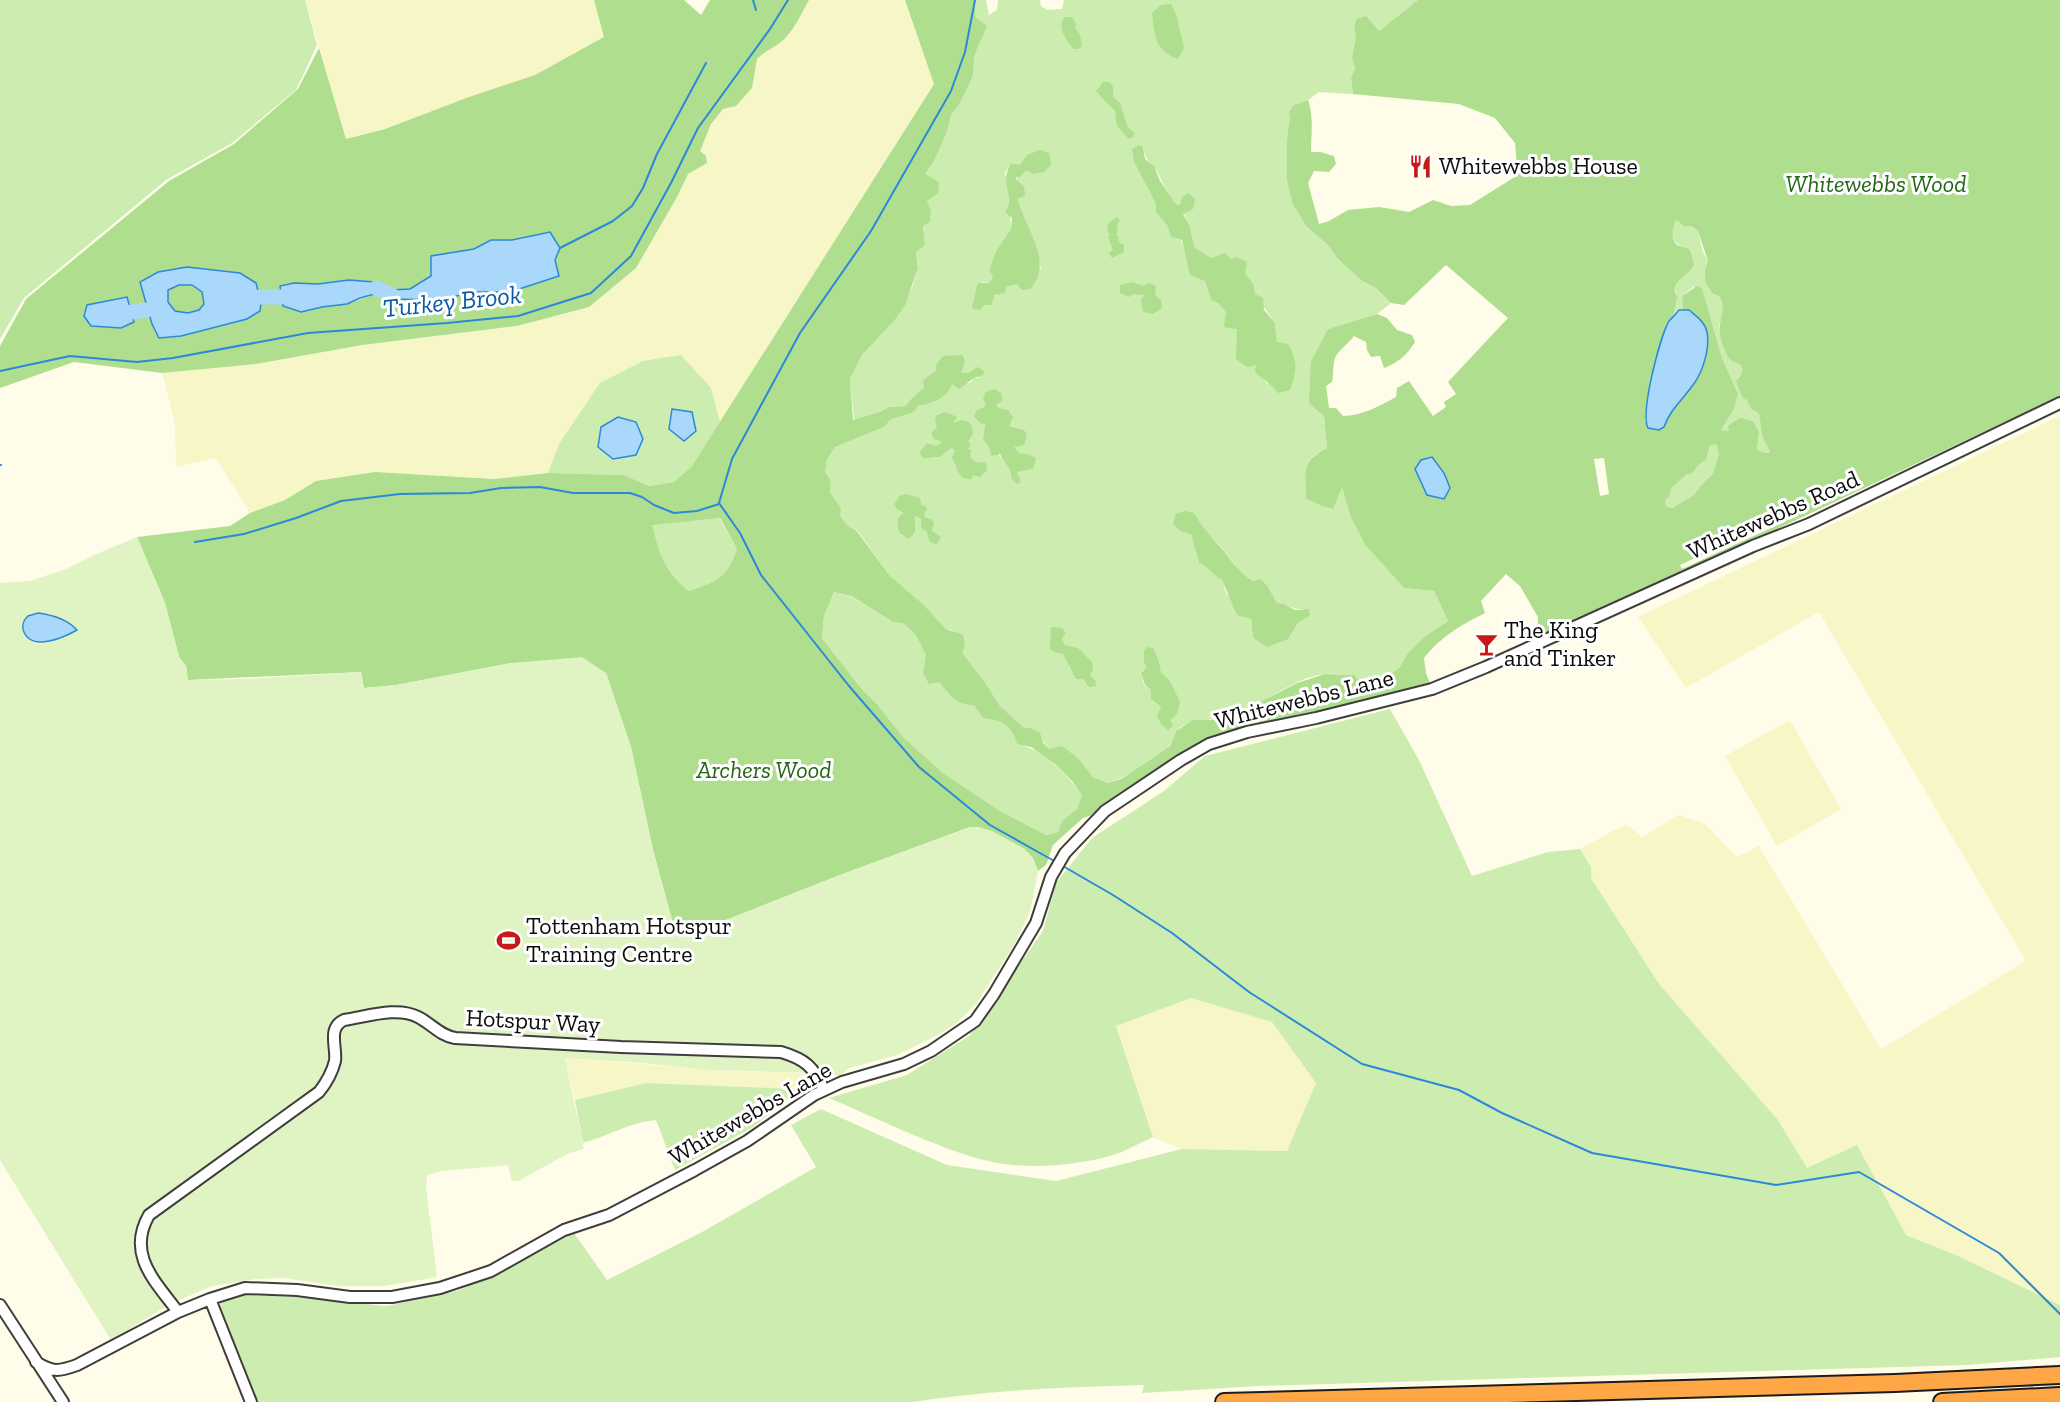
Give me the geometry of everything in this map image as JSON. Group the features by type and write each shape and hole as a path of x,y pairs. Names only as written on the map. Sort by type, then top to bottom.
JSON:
{"highway":[{"path":"1224,1402 1906,1383 2060,1375"},
{"path":"1942,1402 2060,1396"}],"street":[{"name":"Whitewebbs Road","path":"1501,661 1753,546 1809,524 2060,403"},
{"name":"Whitewebbs Lane","path":"36,1362 50,1370 63,1370 77,1365 178,1312 245,1288 297,1290 350,1297 392,1297 440,1288 491,1271 564,1230 609,1215 747,1141 799,1104 824,1090 864,1075 904,1064 931,1051 975,1021 994,994 1036,923 1051,877 1065,853 1105,811 1181,760 1209,744 1247,732 1316,718 1432,689 1501,661"},
{"name":"Hotspur Way","path":"178,1312 142,1258 141,1231 148,1215 319,1092 327,1083 334,1064 334,1031 344,1020 399,1013 418,1017 443,1035 455,1038 569,1045 781,1052 793,1055 811,1067 824,1090"},
{"path":"210,1299 251,1402"},
{"path":"0,1305 63,1402"}],"green space":[{"path":"0,0 305,0 317,45 296,90 232,143 166,180 24,298 0,339"},
{"path":"305,0 594,0 605,37 535,75 385,129 346,139"},
{"path":"594,0 684,0 701,15 710,0 809,0 786,38 757,59 752,88 736,106 723,109 711,124 700,151 706,156 707,163 688,174 636,268 589,307 517,326 362,345 256,364 162,373 74,362 0,388 0,346 26,299 169,181 234,144 298,89 319,48 346,139 385,129 535,75 604,37","holes":["529,236 533,284 510,292 473,292 440,300 392,290 410,289 431,276 431,256 474,249 491,240 512,240","187,267 240,273 247,319 181,336 159,337 152,324 140,282","349,280 373,282 378,293 347,304 301,312 294,283 318,284"]},
{"path":"809,0 905,0 934,83 720,422 711,388 559,444 548,473 494,479 375,472 316,481 285,500 250,513 216,458 176,467 175,424 162,373 256,364 362,345 517,326 589,307 677,197 711,124 723,109 736,106 752,88 757,59 791,32"},
{"path":"905,0 975,0 975,17 987,26 974,57 973,76 959,105 951,115 947,132 934,161 925,174 939,182 938,193 927,201 931,211 930,222 923,226 925,245 916,252 918,268 905,305 894,321 862,355 850,379 853,420 889,407 906,406 924,388 923,380 936,371 936,365 943,356 963,355 965,362 961,373 968,373 978,367 984,371 983,375 974,378 959,389 952,384 947,393 938,400 918,406 914,412 890,420 884,427 835,447 827,460 825,472 831,481 830,492 841,508 840,516 848,526 856,530 890,576 923,604 946,629 963,635 965,646 962,653 1000,706 1023,727 1040,733 1043,743 1050,749 1062,746 1079,759 1093,777 1107,783 1121,779 1155,757 1170,746 1176,731 1193,720 1215,720 1234,716 1297,683 1325,674 1354,675 1364,685 1383,680 1400,667 1407,654 1424,637 1448,621 1434,591 1404,588 1366,546 1351,518 1342,487 1333,509 1306,499 1305,475 1308,463 1327,448 1324,416 1309,403 1311,362 1328,329 1377,314 1387,318 1397,330 1412,335 1415,342 1402,358 1384,368 1380,356 1371,357 1366,342 1354,336 1336,356 1332,382 1326,386 1329,408 1336,408 1343,416 1364,412 1396,397 1397,388 1409,381 1433,416 1446,407 1444,402 1456,394 1448,382 1508,318 1446,265 1404,305 1391,303 1376,288 1362,281 1338,259 1328,245 1307,227 1293,204 1287,180 1289,112 1294,105 1308,100 1312,119 1311,152 1334,156 1336,164 1329,172 1314,171 1308,183 1319,224 1348,210 1379,207 1409,212 1433,200 1451,206 1470,205 1518,175 1515,143 1495,118 1459,104 1353,94 1351,78 1355,68 1352,58 1356,37 1354,27 1357,19 1366,16 1379,31 1418,0 2060,0 2060,396 1709,561 1537,638 1538,617 1520,586 1506,574 1481,601 1485,613 1452,632 1424,658 1426,673 1432,689 1209,744 1105,811 1083,818 1053,845 1046,865 1038,871 1033,858 970,827 708,927 688,932 675,931 653,850 631,747 606,673 511,663 396,685 364,688 361,672 188,680 186,666 179,657 165,603 137,537 230,526 250,513 285,500 316,481 375,472 494,479 548,473 624,475 649,486 674,482 692,466 934,84","holes":["1676,220 1698,231 1708,261 1705,281 1712,293 1719,296 1722,303 1720,328 1722,343 1729,358 1741,365 1742,374 1736,381 1743,398 1747,400 1751,409 1759,413 1762,436 1770,452 1757,450 1759,432 1753,421 1740,418 1728,426 1729,431 1721,430 1734,409 1738,394 1722,358 1702,288 1697,286 1682,296 1683,310 1689,310 1707,330 1707,348 1701,370 1667,418 1645,422 1654,369 1678,296 1675,292 1676,284 1694,264 1690,250 1677,245 1673,239","1716,444 1719,453 1713,474 1694,495 1672,508 1666,506 1665,501 1670,495 1671,488 1686,475 1693,473 1698,465 1706,460 1710,446","1604,458 1609,494 1600,496 1594,459","1784,516 1786,521 1682,569 1680,565","720,518 737,549 729,567 720,578 689,591 674,577 660,553 652,525","834,592 851,596 893,622 903,623 916,635 926,655 923,673 929,684 939,682 958,701 974,705 983,718 996,720 1009,728 1017,744 1031,747 1055,764 1082,795 1077,809 1062,821 1058,832 1046,835 1000,811 943,773 905,739 822,638 824,616"]},
{"path":"975,0 986,0 989,15 997,10 998,0 1040,0 1041,6 1047,10 1062,9 1064,0 1418,0 1379,31 1366,17 1354,27 1356,37 1352,58 1355,68 1351,78 1353,94 1319,92 1308,100 1294,105 1287,140 1287,180 1307,227 1328,245 1338,259 1362,281 1376,288 1391,303 1377,314 1328,329 1324,416 1327,448 1308,463 1305,474 1306,499 1322,506 1342,486 1351,518 1366,546 1404,588 1434,591 1448,621 1424,637 1407,654 1400,667 1383,680 1364,685 1353,675 1326,674 1302,680 1234,716 1190,722 1184,725 1177,730 1164,752 1131,773 1107,783 1093,777 1079,759 1050,749 1030,728 1023,727 1000,706 984,681 961,653 952,630 946,629 923,604 890,576 857,530 848,526 839,516 841,508 830,492 831,481 825,472 827,460 835,447 884,427 890,420 914,412 918,406 939,400 952,384 970,383 974,378 979,378 968,373 960,373 965,362 963,355 937,370 907,406 889,407 854,420 850,379 862,355 894,321 912,288 918,268 916,251 925,245 923,226 930,222 931,211 927,201 925,174 934,161 947,132 951,115 959,105 973,76 974,57 987,26 974,17","holes":["1099,86 1113,86 1113,97 1127,128 1097,91","1143,146 1148,160 1157,171 1164,186 1176,204 1180,205 1189,224 1195,248 1212,258 1231,259 1254,285 1255,294 1275,323 1277,342 1273,385 1266,383 1227,312 1211,300 1205,281 1186,256 1181,240 1171,237 1167,225 1156,212 1156,204 1134,162","1011,163 1020,165 1016,180 1025,196 1018,199 1041,269 1018,284 1006,287 984,305 972,304 983,282 989,283 993,277 989,270 996,251 1011,229 1010,199 1005,173","986,404 996,405 1009,426 1024,430 1013,447 1019,453 1027,454 1033,469 1017,472 983,439 985,423 977,410","952,423 970,456 976,462 973,475 955,450 951,448 940,457 933,458 927,443 936,446 944,442 937,427","904,513 924,514 936,545 929,541 928,532 921,519 915,516 911,539 902,536","1194,513 1198,523 1223,549 1242,574 1253,581 1261,579 1277,603 1303,609 1310,616 1298,623 1288,639 1253,639 1251,619 1226,593 1222,580 1199,563 1193,535 1187,532","1062,628 1066,633 1062,639 1065,645 1078,648 1090,676 1070,669 1063,654 1056,653","1159,661 1161,672 1170,682 1170,720 1161,707 1151,699 1151,690 1144,685 1141,673"]},
{"path":"1171,4 1176,14 1184,48 1178,59 1160,47 1153,21 1152,13 1161,5"},
{"path":"1065,17 1072,17 1076,24 1082,46 1079,49 1074,49 1063,33 1061,25"},
{"path":"1103,82 1109,82 1113,86 1113,97 1120,103 1128,128 1134,132 1133,137 1129,139 1117,126 1115,112 1096,91"},
{"path":"1139,145 1143,147 1145,159 1154,166 1160,181 1176,204 1180,205 1182,197 1189,193 1195,199 1193,209 1183,214 1189,224 1195,248 1212,258 1225,253 1231,259 1237,257 1247,262 1245,273 1254,285 1255,294 1263,298 1264,310 1275,323 1277,342 1288,344 1294,356 1295,371 1290,390 1278,393 1255,372 1256,365 1247,367 1236,359 1237,329 1224,327 1226,312 1219,304 1211,300 1205,281 1190,275 1182,240 1171,237 1167,225 1156,212 1156,204 1134,162 1132,149"},
{"path":"1040,150 1049,153 1051,165 1044,172 1033,174 1026,170 1020,177 1016,177 1016,180 1024,186 1025,196 1018,199 1039,257 1040,268 1037,279 1030,289 1022,290 1017,284 1006,287 1005,293 995,295 991,305 984,305 980,310 973,309 972,304 978,283 989,283 993,277 989,270 996,251 1011,229 1012,218 1005,212 1009,201 1006,178 1011,163 1020,165 1027,155"},
{"path":"1116,217 1120,220 1116,234 1119,238 1118,242 1124,245 1124,252 1112,258 1109,253 1113,250 1108,237 1110,234 1107,231 1108,224"},
{"path":"1676,220 1698,231 1703,252 1708,261 1707,281 1712,293 1719,296 1724,311 1719,326 1725,349 1743,369 1741,376 1747,400 1759,413 1762,436 1770,452 1757,450 1759,432 1753,421 1740,419 1729,431 1721,430 1734,409 1738,394 1722,358 1702,288 1693,287 1682,296 1683,310 1679,310 1673,317 1672,312 1678,296 1674,288 1694,264 1690,250 1676,243 1672,236"},
{"path":"1132,282 1143,286 1148,283 1156,286 1155,295 1161,300 1162,308 1153,314 1143,312 1141,299 1145,295 1133,294 1129,297 1120,293 1120,285"},
{"path":"179,285 192,285 202,292 204,304 199,310 188,313 175,311 168,302 168,290"},
{"path":"681,355 711,388 720,422 692,466 674,482 649,486 624,475 548,473 559,444 600,383 643,361"},
{"path":"994,389 1001,393 1003,400 996,405 1008,410 1013,417 1009,426 1024,430 1027,434 1024,445 1014,447 1019,453 1036,458 1033,469 1017,472 1021,482 1017,484 1011,478 1009,469 1000,454 991,456 990,449 983,439 985,423 981,424 974,416 977,410 986,404 983,399 986,392"},
{"path":"946,412 957,417 953,423 961,420 971,425 973,432 968,441 971,446 967,449 971,450 970,456 976,462 986,463 987,470 980,477 973,475 972,479 967,479 960,475 952,458 955,450 951,448 940,457 924,458 919,453 927,443 936,446 943,442 934,439 931,433 937,427 935,421 937,415"},
{"path":"2060,416 2060,1305 1958,1256 1906,1235 1857,1145 1807,1169 1778,1120 1659,984 1591,878 1591,867 1580,849 1626,824 1642,837 1678,815 1704,823 1737,857 1759,846 1881,1049 2026,961 1819,612 1686,688 1638,617"},
{"path":"1716,444 1719,453 1713,474 1694,495 1672,508 1666,506 1665,501 1670,495 1670,488 1686,475 1693,473 1698,465 1706,460 1710,446"},
{"path":"906,494 920,498 921,505 927,509 924,514 934,523 932,531 941,537 936,545 929,541 927,532 921,528 921,519 915,516 915,531 910,539 899,532 898,518 904,513 894,504 900,496"},
{"path":"1185,511 1194,513 1236,567 1253,581 1261,579 1267,585 1277,603 1295,610 1309,609 1310,616 1298,623 1288,639 1267,647 1253,638 1251,619 1237,615 1222,580 1199,563 1192,535 1181,531 1173,524 1176,514"},
{"path":"719,518 737,549 733,559 720,578 689,591 674,577 664,561 651,524"},
{"name":"Tottenham Hotspur Training Centre","path":"137,537 165,603 179,657 186,666 188,680 361,672 364,688 396,685 511,663 582,657 606,673 631,747 653,850 675,931 688,932 708,927 970,827 992,831 1025,849 1033,858 1038,871 1030,912 1013,947 976,1004 955,1024 942,1033 897,1055 849,1068 840,1076 822,1073 709,1070 565,1058 584,1149 569,1153 518,1181 512,1181 508,1165 442,1171 427,1175 426,1188 437,1277 385,1286 339,1286 283,1278 256,1279 212,1286 170,1304 111,1340 0,1160 0,583 30,581 66,569"},
{"path":"834,592 850,596 893,622 903,623 916,635 927,655 923,673 939,682 951,696 974,705 984,717 1005,724 1012,732 1017,744 1037,751 1069,779 1082,795 1077,809 1062,821 1058,832 1046,835 1000,811 943,773 905,739 822,638 824,616"},
{"path":"1051,627 1062,628 1066,633 1062,639 1065,645 1078,648 1092,662 1093,670 1090,675 1095,680 1096,686 1089,687 1083,679 1076,679 1063,654 1050,649"},
{"path":"1147,647 1153,648 1161,672 1170,681 1180,702 1177,714 1170,720 1173,726 1168,730 1157,716 1161,707 1151,699 1151,690 1145,685 1141,673 1147,667 1144,662 1144,651"},
{"path":"1390,709 1419,760 1472,876 1548,852 1580,849 1591,867 1591,878 1659,984 1778,1120 1807,1168 1857,1145 1906,1235 1958,1256 2060,1305 2060,1357 1967,1365 1258,1386 1142,1393 1144,1385 1086,1387 999,1392 912,1402 258,1402 220,1308 224,1294 295,1297 387,1306 457,1291 507,1269 574,1233 607,1280 702,1232 816,1167 791,1125 821,1109 947,1165 1056,1181 1182,1149 1287,1151 1316,1083 1272,1022 1191,998 1116,1026 1153,1137 1110,1156 1049,1166 988,1161 928,1141 829,1098 907,1075 969,1036 1043,931 1056,883 1092,838 1164,791 1205,756"},
{"path":"1790,720 1841,809 1777,846 1725,756"},
{"path":"1191,998 1272,1022 1316,1083 1287,1151 1182,1149 1153,1137 1116,1026"},
{"path":"565,1058 730,1071 810,1073 797,1089 646,1083 575,1100"},
{"path":"646,1083 797,1089 753,1127 675,1170 656,1120 628,1126 583,1143 575,1100"}],"water":[{"path":"550,232 560,248 555,260 559,276 510,292 473,292 440,300 392,299 392,290 410,289 431,276 431,256 474,249 491,240 512,240"},
{"path":"187,267 240,273 256,283 261,303 260,311 247,319 181,336 159,338 152,324 140,282 158,272","holes":["179,285 192,285 202,292 204,304 199,310 188,313 175,311 168,302 168,290"]},
{"path":"349,280 374,282 378,293 347,304 301,312 283,306 280,286"},
{"path":"127,297 134,322 121,328 91,326 84,316 87,305"},
{"path":"1679,310 1689,310 1704,325 1708,338 1705,360 1697,380 1673,410 1664,427 1659,430 1648,428 1647,407 1656,358 1669,321"},
{"path":"672,409 692,412 696,431 684,441 669,429"},
{"path":"618,417 636,422 643,439 636,455 613,459 598,447 601,427"},
{"path":"1432,457 1444,473 1450,488 1444,499 1427,495 1415,469 1421,460"},
{"path":"38,613 59,618 77,630 49,641 40,642 30,639 24,633 23,624 28,616"}],"waterway":[{"path":"753,0 756,10"},
{"name":"Turkey Brook","path":"0,371 70,356 137,362 173,358 308,333 518,316 591,293 631,256 698,128 770,29 788,0"},
{"path":"975,0 965,52 951,91 871,231 800,333 732,459 719,503 740,533 761,575 849,686 919,767 990,825 1056,862"},
{"path":"560,248 613,221 632,206 706,63"},
{"path":"376,288 392,295"},
{"path":"260,297 281,297"},
{"path":"131,312 147,310"},
{"path":"195,542 244,534 341,501 400,494 470,493 501,488 540,487 573,493 630,493 674,513 697,511 719,504"},
{"path":"1061,865 1172,933 1249,992 1362,1064 1459,1090 1502,1113 1592,1153 1776,1185 1859,1172 1999,1253 2060,1314"}],"place":[{"name":"Whitewebbs House","path":"1421,166"},
{"name":"The King and Tinker","path":"1486,644"},
{"name":"Tottenham Hotspur Training Centre","path":"508,940"}],"park label":[{"name":"Whitewebbs Wood","path":"1876,184"},
{"name":"Archers Wood","path":"764,770"}]}
